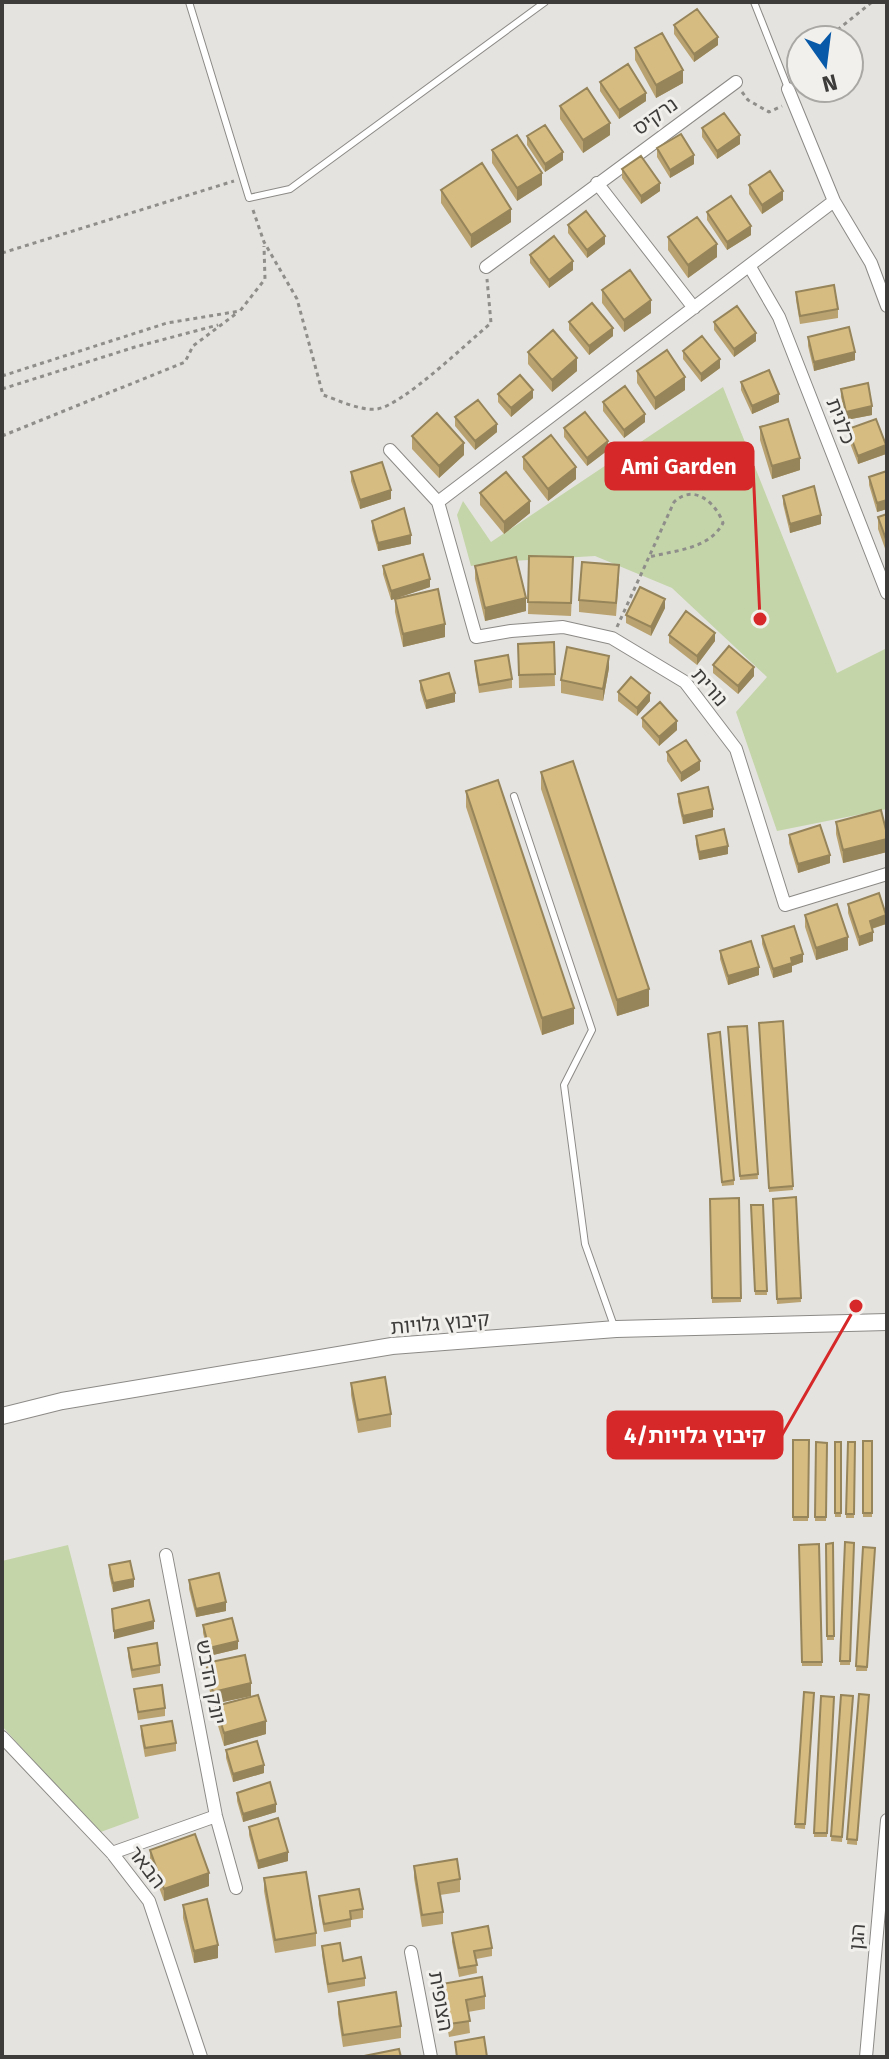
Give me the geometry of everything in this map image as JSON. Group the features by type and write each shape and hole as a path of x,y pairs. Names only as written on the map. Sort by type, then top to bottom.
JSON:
{"street":[{"name":"נרקיס","path":"486,267 736,82"},
{"path":"794,104 834,201 871,263 887,306"},
{"path":"597,183 694,308"},
{"path":"438,502 834,201"},
{"name":"כלנית","path":"750,267 779,317 887,593"},
{"name":"נורית","path":"390,450 438,502 476,637 563,627 612,638 685,682 736,749 785,905 887,874"},
{"name":"קיבוץ גלויות","path":"2,1416 62,1401 392,1346 616,1329 887,1322"},
{"name":"יונק הדבש","path":"166,1555 216,1816 236,1888"},
{"name":"הבאר","path":"2,1737 112,1853 149,1901 201,2057"},
{"path":"112,1853 216,1816"},
{"name":"הגן","path":"866,2057 887,1820"},
{"name":"הצופית","path":"411,1952 431,2057"}],"lane":[{"path":"189,2 249,198 290,189 545,2"},
{"path":"754,2 785,82"},
{"path":"514,796 592,1030 564,1085 585,1244 616,1329"}],"path":[{"path":"845,24 872,2"},
{"path":"736,82 748,100 769,112 785,99"},
{"path":"2,253 241,178"},
{"path":"249,198 264,242 297,299 323,395 346,404 375,409 395,402 491,323 486,267"},
{"path":"2,436 185,362 193,346 240,311 265,279 264,242"},
{"path":"2,376 167,323 240,311"},
{"path":"2,389 135,347 221,324"},
{"path":"612,638 674,502 680,496 690,495 709,499 718,508 723,523 717,535 708,542 649,557"}],"green space":[{"path":"723,387 837,673 885,649 887,654 887,809 777,831 736,712 767,677 672,588 595,556 471,566 457,515 463,501 491,542"},
{"path":"68,1545 139,1818 98,1833 2,1726 2,1561"}],"building":[{"path":"697,9 718,37 694,54 674,25"},
{"path":"662,33 683,70 656,85 635,48"},
{"path":"628,64 646,93 619,110 600,82"},
{"path":"587,88 610,123 583,140 560,106"},
{"path":"724,113 740,135 717,151 702,128"},
{"path":"545,125 563,152 545,164 527,136"},
{"path":"681,134 694,155 670,170 657,148"},
{"path":"517,135 542,173 517,188 492,150"},
{"path":"641,156 660,183 641,196 622,169"},
{"path":"482,163 511,209 471,235 441,190"},
{"path":"770,171 783,191 762,205 749,185"},
{"path":"731,196 751,226 727,242 707,212"},
{"path":"586,211 605,236 587,250 568,225"},
{"path":"697,217 717,244 688,265 668,237"},
{"path":"554,236 573,261 549,280 530,255"},
{"path":"630,270 651,300 624,320 602,290"},
{"path":"834,285 838,309 800,316 796,292"},
{"path":"592,303 613,328 589,346 569,322"},
{"path":"737,306 756,333 734,349 714,322"},
{"path":"849,327 855,352 814,362 808,337"},
{"path":"553,330 577,358 552,380 528,352"},
{"path":"702,336 720,359 701,374 683,351"},
{"path":"667,350 685,377 655,398 637,371"},
{"path":"769,370 779,394 752,406 741,382"},
{"path":"520,375 533,390 511,408 498,394"},
{"path":"868,383 872,406 846,412 841,389"},
{"path":"625,386 645,414 624,430 603,402"},
{"path":"478,400 497,424 475,441 455,417"},
{"path":"585,412 608,441 587,458 564,428"},
{"path":"437,413 464,443 439,466 412,436"},
{"path":"788,419 800,458 772,466 760,427"},
{"path":"876,419 886,445 858,456 848,429"},
{"path":"551,435 576,467 548,489 523,457"},
{"path":"382,462 391,490 360,500 351,472"},
{"path":"887,471 887,500 877,503 869,477"},
{"path":"506,472 530,501 504,522 480,493"},
{"path":"814,486 821,515 790,524 783,496"},
{"path":"404,508 411,535 378,543 372,521"},
{"path":"887,514 887,542 878,517"},
{"path":"423,554 430,579 391,591 383,566"},
{"path":"529,556 573,557 571,603 528,602"},
{"path":"516,557 526,598 485,608 475,566"},
{"path":"582,562 619,565 616,603 579,600"},
{"path":"640,587 665,599 651,627 626,615"},
{"path":"438,589 445,624 403,634 395,599"},
{"path":"686,611 715,633 697,656 669,635"},
{"path":"554,642 555,674 519,675 518,644"},
{"path":"729,646 754,667 738,686 713,665"},
{"path":"567,647 609,656 603,689 561,680"},
{"path":"508,655 512,679 479,685 475,661"},
{"path":"449,673 455,693 426,701 420,681"},
{"path":"631,677 650,693 637,708 618,692"},
{"path":"660,702 677,721 659,737 642,718"},
{"path":"686,740 700,761 681,773 667,752"},
{"path":"573,761 649,989 617,1000 541,772"},
{"path":"498,780 574,1008 542,1018 466,791"},
{"path":"708,787 713,809 683,816 678,794"},
{"path":"881,810 887,839 843,850 836,822"},
{"path":"820,825 830,855 798,864 789,835"},
{"path":"724,829 728,846 699,852 696,836"},
{"path":"879,893 886,915 870,921 873,932 859,937 848,904"},
{"path":"837,904 848,937 816,948 805,915"},
{"path":"794,926 803,954 791,958 792,963 773,969 762,936"},
{"path":"751,941 759,967 728,976 720,951"},
{"path":"783,1021 793,1186 769,1188 759,1023"},
{"path":"747,1026 758,1174 740,1176 728,1027"},
{"path":"720,1032 734,1180 722,1182 708,1034"},
{"path":"796,1197 801,1298 777,1299 773,1199"},
{"path":"739,1198 741,1298 712,1298 710,1199"},
{"path":"751,1205 763,1205 767,1291 755,1291"},
{"path":"385,1377 391,1414 358,1420 351,1383"},
{"path":"793,1440 809,1440 808,1517 793,1517"},
{"path":"863,1441 872,1441 872,1513 863,1513"},
{"path":"816,1442 827,1443 826,1517 815,1517"},
{"path":"835,1442 841,1442 841,1513 835,1513"},
{"path":"848,1442 855,1442 854,1514 846,1514"},
{"path":"845,1542 854,1543 850,1661 840,1661"},
{"path":"833,1543 834,1636 827,1636 826,1544"},
{"path":"819,1544 822,1662 802,1662 799,1545"},
{"path":"863,1547 875,1548 867,1667 856,1666"},
{"path":"130,1561 134,1579 113,1583 109,1565"},
{"path":"219,1573 226,1602 196,1609 189,1580"},
{"path":"149,1600 154,1621 114,1631 112,1609"},
{"path":"232,1618 238,1641 209,1648 203,1625"},
{"path":"157,1643 160,1665 132,1670 128,1648"},
{"path":"245,1655 251,1683 213,1692 206,1663"},
{"path":"162,1685 165,1708 138,1712 134,1689"},
{"path":"804,1692 814,1693 805,1824 795,1824"},
{"path":"859,1694 869,1695 857,1840 847,1839"},
{"path":"258,1695 266,1721 224,1733 216,1706"},
{"path":"841,1695 853,1696 842,1837 831,1836"},
{"path":"821,1696 834,1697 827,1833 814,1833"},
{"path":"172,1721 176,1743 145,1748 141,1726"},
{"path":"257,1741 264,1765 233,1774 226,1750"},
{"path":"270,1782 276,1804 243,1814 237,1793"},
{"path":"278,1818 288,1852 258,1861 249,1827"},
{"path":"195,1834 209,1873 164,1889 150,1850"},
{"path":"457,1859 460,1879 438,1883 443,1912 422,1915 414,1866"},
{"path":"306,1872 316,1933 275,1940 264,1878"},
{"path":"359,1889 363,1909 350,1911 351,1919 324,1924 319,1896"},
{"path":"207,1899 218,1945 194,1951 183,1905"},
{"path":"488,1926 492,1948 474,1951 477,1965 459,1968 452,1933"},
{"path":"340,1943 343,1961 361,1957 365,1978 328,1984 322,1946"},
{"path":"482,1977 485,1996 466,2000 470,2021 449,2024 442,1984"},
{"path":"396,1992 401,2026 343,2035 338,2002"},
{"path":"484,2037 487,2057 457,2057 455,2042"},
{"path":"399,2049 401,2057 359,2057"}],"place":[{"name":"Ami Garden","path":"760,619"},
{"name":"קיבוץ גלויות/4","path":"856,1306"}]}
